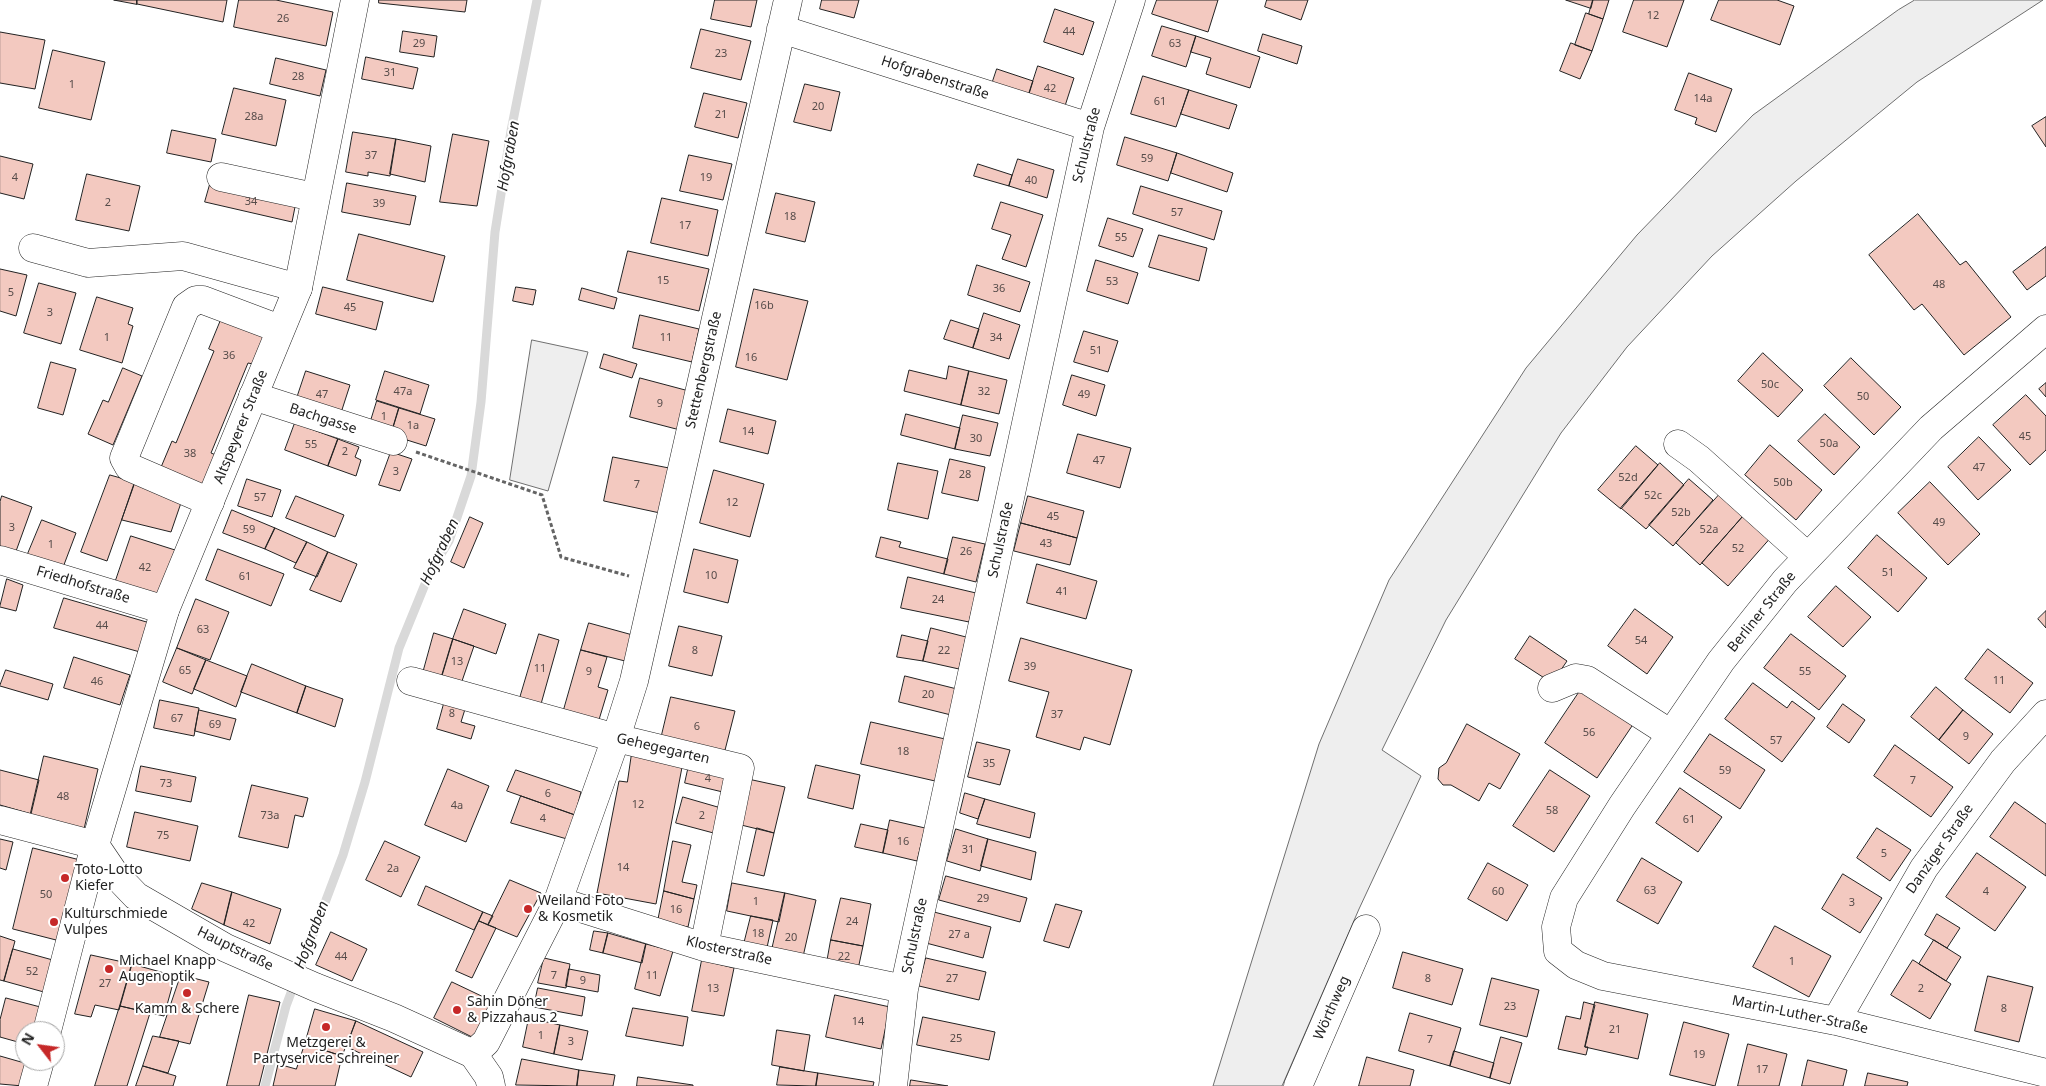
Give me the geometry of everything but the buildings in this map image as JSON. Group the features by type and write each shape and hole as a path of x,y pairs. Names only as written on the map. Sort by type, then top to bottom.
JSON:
{"street":[{"name":"Altspeyerer Straße","path":"50,1021 95,845 165,610 298,288 314,197 355,0"},
{"name":"Stettenbergstraße","path":"616,738 634,681 788,0"},
{"name":"Schulstraße","path":"893,1086 904,989 1090,127 1131,0"},
{"name":"Hofgrabenstraße","path":"781,29 1090,127"},
{"path":"221,177 314,197"},
{"path":"33,248 88,263 183,256 298,288"},
{"path":"210,502 129,467 124,458 186,307 196,300 203,300 280,329"},
{"name":"Berliner Straße","path":"1558,951 1556,927 1564,898 1622,806 1721,662 1785,581 1931,428 2046,329"},
{"name":"Bachgasse","path":"253,396 393,441"},
{"path":"1678,444 1699,459 1808,557"},
{"name":"Friedhofstraße","path":"0,560 165,610"},
{"path":"1552,688 1576,678 1587,680 1671,734"},
{"name":"Gehegegarten","path":"411,680 616,738 740,768 704,947"},
{"name":"Danziger Straße","path":"1836,1021 1924,868 2003,761 2046,714"},
{"path":"491,1086 489,1077 474,1054 486,1042 558,902 616,738"},
{"path":"0,820 95,845"},
{"name":"Hauptstraße","path":"95,845 114,873 136,896 226,948 315,987 394,1018 474,1054"},
{"name":"Klosterstraße","path":"558,902 704,947 904,989"},
{"name":"Wörthweg","path":"1298,1086 1366,929"},
{"name":"Martin-Luther-Straße","path":"1558,951 1576,964 1603,976 1836,1021 2046,1073"},
{"path":"33,1086 37,1071"}],"path":[{"path":"393,441 426,456 542,495 561,557 656,583"}],"shaded area":[{"path":"1915,0 2043,0 1917,82 1796,181 1712,256 1627,347 1561,433 1446,620 1382,750 1421,776 1359,909 1282,1086 1213,1086 1319,744 1389,580 1526,368 1637,235 1753,115 1898,10"},
{"path":"532,340 588,352 548,491 510,480"}],"waterway":[{"name":"Hofgraben","path":"265,1086 286,1006 343,855 365,782 399,648 430,572 449,541 471,476 481,402 495,232 511,131 537,0"}],"place":[{"name":"Toto-Lotto Kiefer","path":"65,878"},
{"name":"Weiland Foto & Kosmetik","path":"528,909"},
{"name":"Kulturschmiede Vulpes","path":"54,922"},
{"name":"Michael Knapp Augenoptik","path":"109,969"},
{"name":"Kamm & Schere","path":"187,993"},
{"name":"Sahin Döner & Pizzahaus 2","path":"457,1010"},
{"name":"Metzgerei & Partyservice Schreiner","path":"326,1027"}]}
